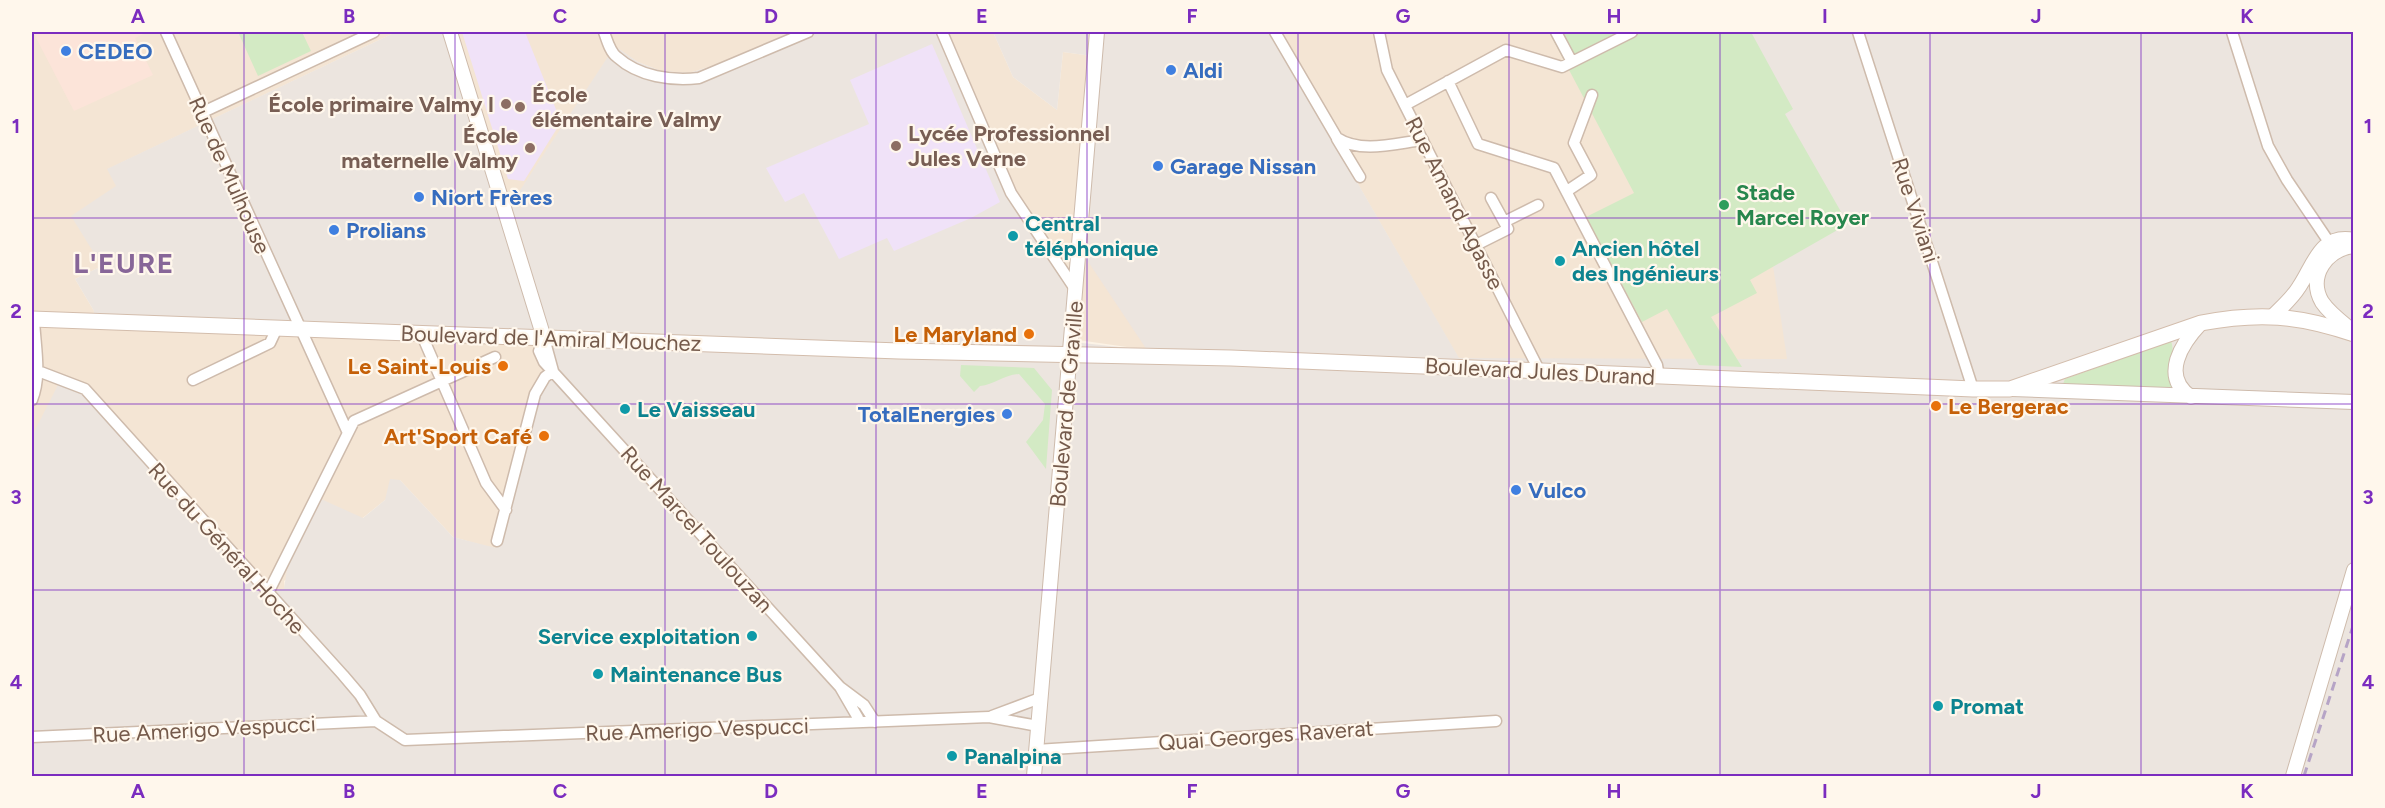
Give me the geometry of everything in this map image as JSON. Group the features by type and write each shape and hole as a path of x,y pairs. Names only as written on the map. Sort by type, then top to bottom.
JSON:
{"main road":[{"name":"Boulevard Jules Durand","path":"1071,355 1231,358 1659,377 2010,389 2201,323 2245,315 2301,318 2354,333"},
{"name":"Boulevard de l'Amiral Mouchez","path":"33,319 277,328 298,324 421,333 544,338 1071,355"}],"street":[{"name":"Rue de Mulhouse","path":"166,32 348,433"},
{"path":"201,113 374,32"},
{"path":"450,32 544,338"},
{"path":"603,32 616,57 662,78 699,78 808,32"},
{"path":"942,32 1011,193 1075,289"},
{"name":"Boulevard de Graville","path":"1034,777 1097,32"},
{"path":"1275,32 1360,177"},
{"name":"Rue Amand Agasse","path":"1378,32 1387,70 1540,372"},
{"path":"1556,32 1572,62"},
{"path":"1405,105 1506,50 1562,67 1632,32"},
{"name":"Rue Viviani","path":"1858,32 1973,389"},
{"path":"2232,32 2268,146 2287,180 2332,247"},
{"path":"1448,81 1478,144 1554,168 1657,365 1659,377"},
{"path":"1567,191 1591,175 1574,143 1592,95"},
{"path":"1337,138 1353,146 1423,140"},
{"path":"1476,245 1508,228 1491,198"},
{"path":"1504,222 1538,205"},
{"path":"2332,247 2337,239 2354,240"},
{"path":"2274,315 2299,288 2317,253 2332,247 2354,246"},
{"name":"Boulevard Jules Durand","path":"2332,247 2318,275 2318,289 2328,309 2354,333"},
{"path":"32,400 36,390 38,371 33,319"},
{"path":"2191,396 2178,383 2176,366 2178,352 2201,323"},
{"path":"193,380 270,343 277,328"},
{"path":"421,333 486,483 506,510"},
{"name":"Rue Marcel Toulouzan","path":"544,338 553,371 840,687 864,705 875,722"},
{"path":"268,593 354,421 495,357"},
{"name":"Rue du Général Hoche","path":"38,371 85,389 360,695 376,721 405,740"},
{"path":"497,541 535,394 539,385 553,371"},
{"name":"Boulevard Jules Durand","path":"2010,389 2354,402"},
{"path":"2293,777 2354,570"},
{"name":"Rue Marcel Toulouzan","path":"840,687 858,718 858,722"},
{"name":"Rue Amerigo Vespucci","path":"989,717 1040,698"},
{"name":"Rue Amerigo Vespucci","path":"405,740 989,717 1038,726"},
{"name":"Rue Amerigo Vespucci","path":"32,737 376,721"},
{"name":"Quai Georges Raverat","path":"1036,750 1496,721"}],"shaded area":[{"path":"32,32 396,32 108,169 117,186 102,266 75,279 94,311 93,321 544,338 553,371 496,549 453,537 400,480 385,500 284,581 285,589 268,593 32,436"},
{"path":"33,32 148,32 135,38 153,75 74,111"},
{"path":"396,32 444,32 501,219 615,46 638,62 661,71 689,73 715,65 792,32 935,32 1009,200 1059,273 1069,294 1064,341 1147,350 1087,260 1099,57 1063,52 1057,110 1013,77 993,32 1270,32 1459,358 1787,359 1738,32 2353,32 2353,776 32,776 32,436 61,379 76,384 268,593 284,589 287,569 321,499 363,518 385,500 390,479 400,480 453,537 496,548 545,377 543,338 93,321 94,311 75,279 102,266 71,216 116,186 107,169"},
{"path":"444,32 792,32 715,65 689,73 661,71 638,62 615,47 501,220"},
{"name":"École élémentaire Valmy","path":"462,32 525,32 561,122 524,181 508,179"},
{"path":"935,32 993,32 1013,77 1057,110 1063,52 1099,57 1148,350 1064,338 1059,273 1009,200"},
{"path":"1270,32 1738,32 1788,359 1459,359"},
{"name":"Lycée Professionnel Jules Verne","path":"932,44 1000,202 971,218 894,251 887,238 839,259 804,193 785,202 766,168 869,124 850,80"}],"green space":[{"path":"238,32 302,32 311,51 258,76"},
{"name":"Stade Marcel Royer","path":"1549,32 1751,32 1793,109 1785,114 1848,224 1750,280 1757,293 1711,317 1742,367 1699,365 1667,309 1642,322 1586,217 1634,193"},
{"path":"2171,341 2173,348 2170,367 2172,380 2185,395 2063,384 2065,379"},
{"path":"961,365 1034,368 1052,390 1046,469 1026,442 1043,420 1045,404 1019,374 980,386 974,392 960,376"}],"railway":[{"path":"2304,776 2354,623"}],"place":[{"name":"CEDEO","path":"66,51"},
{"name":"Aldi","path":"1171,70"},
{"name":"École primaire Valmy I","path":"506,104"},
{"name":"École élémentaire Valmy","path":"520,107"},
{"name":"Lycée Professionnel Jules Verne","path":"896,146"},
{"name":"École maternelle Valmy","path":"530,148"},
{"name":"Garage Nissan","path":"1158,166"},
{"name":"Niort Frères","path":"419,197"},
{"name":"Stade Marcel Royer","path":"1724,205"},
{"name":"Prolians","path":"334,230"},
{"name":"Central téléphonique","path":"1013,236"},
{"name":"Ancien hôtel des Ingénieurs","path":"1560,261"},
{"name":"Le Maryland","path":"1029,334"},
{"name":"Le Saint-Louis","path":"503,366"},
{"name":"Le Bergerac","path":"1936,406"},
{"name":"Le Vaisseau","path":"625,409"},
{"name":"TotalEnergies","path":"1007,414"},
{"name":"Art'Sport Café","path":"544,436"},
{"name":"Vulco","path":"1516,490"},
{"name":"Service exploitation","path":"752,636"},
{"name":"Maintenance Bus","path":"598,674"},
{"name":"Promat","path":"1938,706"},
{"name":"Panalpina","path":"952,756"}],"district":[{"name":"L'EURE","path":"124,263"}]}
